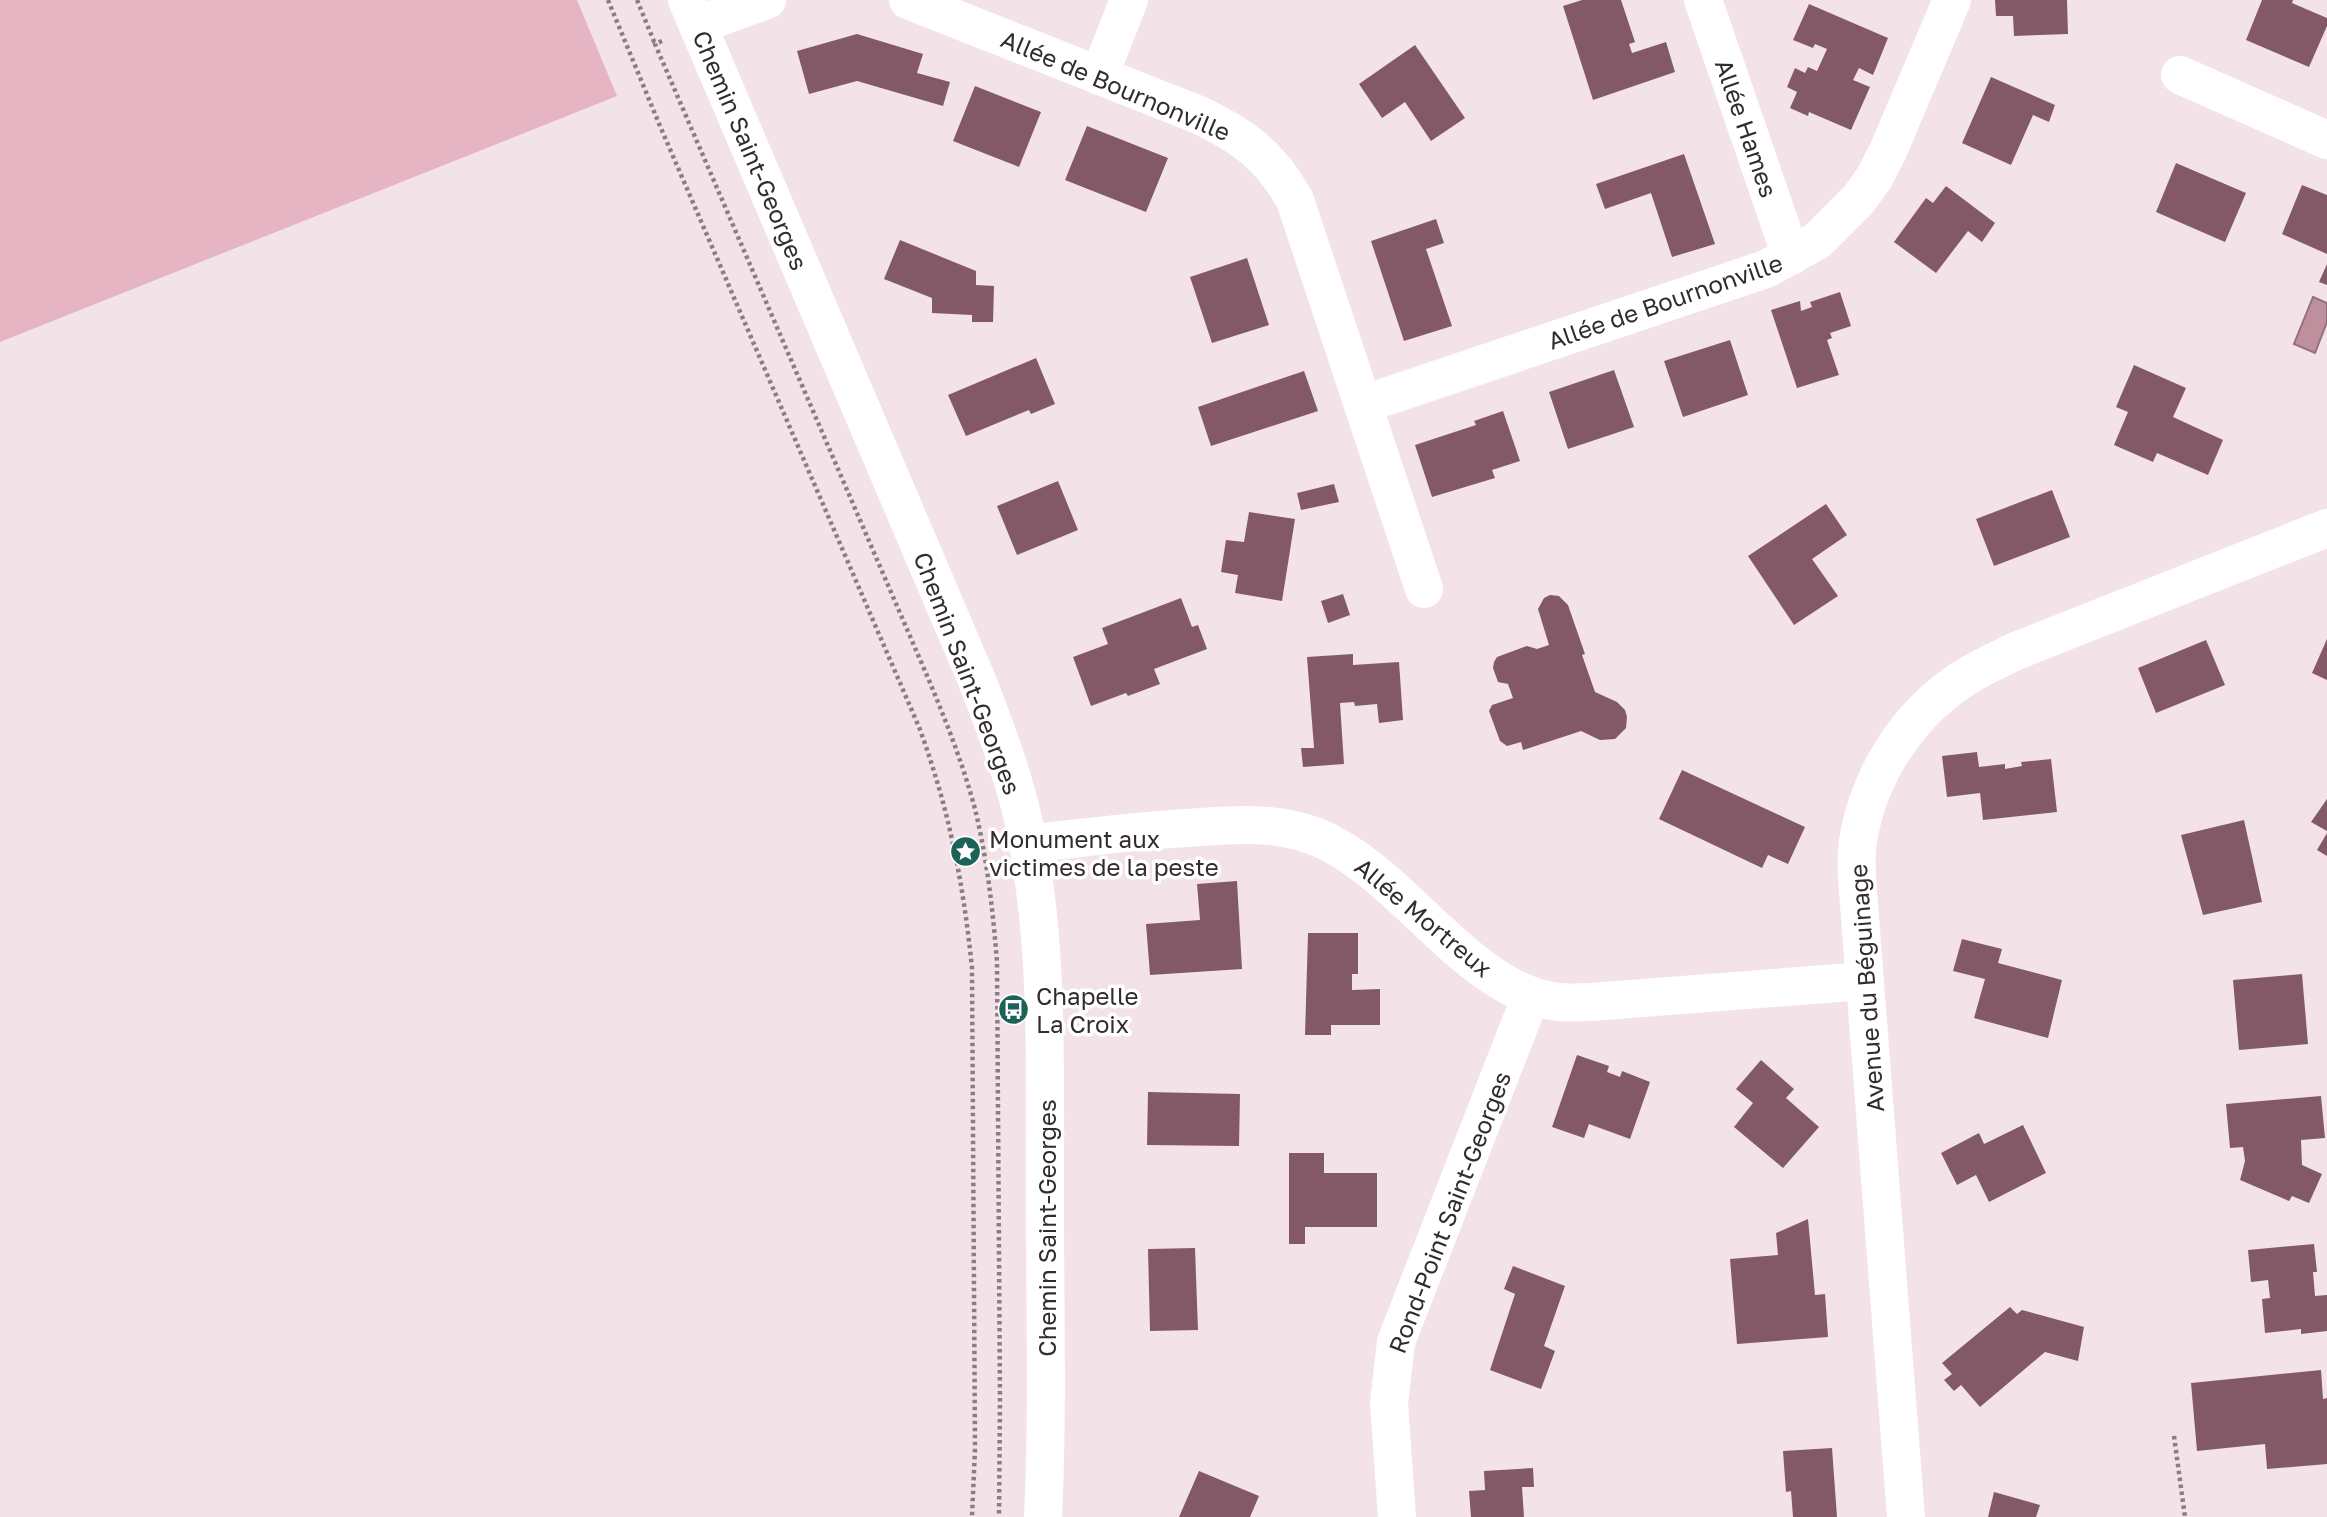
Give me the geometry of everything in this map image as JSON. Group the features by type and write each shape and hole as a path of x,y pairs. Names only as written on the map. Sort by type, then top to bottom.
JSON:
{"street":[{"path":"692,12 767,0"},
{"name":"Allée de Bournonville","path":"908,0 1220,125 1242,138 1280,173 1295,200 1424,589"},
{"path":"1099,76 1129,0"},
{"name":"Allée Hames","path":"1703,0 1791,256"},
{"name":"Allée de Bournonville","path":"1364,404 1766,269 1817,241 1834,226 1874,178 1952,0"},
{"name":"Chemin Saint-Georges","path":"692,12 976,678 1013,782 1028,844 1042,947 1045,1017 1046,1395 1043,1517"},
{"path":"2180,75 2327,140"},
{"name":"Avenue du Béguinage","path":"1906,1517 1857,878 1858,842 1866,807 1881,771 1900,738 1924,710 1946,690 1976,670 2016,651 2327,528"},
{"name":"Allée Mortreux","path":"1028,844 1231,825 1262,824 1295,830 1318,838 1367,866 1472,960 1509,986 1531,996 1558,1002 1591,1002 1864,981"},
{"name":"Rond-Point Saint-Georges","path":"1397,1517 1389,1403 1396,1342 1531,996"}],"path":[{"path":"608,0 919,727 944,800 966,911 972,968 975,1449 972,1517"},
{"path":"637,0 949,729 975,810 993,912 997,962 999,1517"},
{"path":"655,44 692,12"},
{"path":"2174,1436 2185,1517"}],"shaded area":[{"path":"0,0 577,0 617,96 0,342"},
{"path":"2313,297 2327,303 2327,322 2315,353 2294,344"}],"building":[{"path":"1582,0 1621,0 1635,42 1629,44 1632,53 1666,42 1675,72 1593,100 1563,6"},
{"path":"1995,0 2067,0 2068,34 2014,36 2013,16 1996,16"},
{"path":"2262,0 2293,0 2292,3 2327,18 2327,26 2309,67 2246,40"},
{"path":"1809,4 1888,38 1873,75 1859,68 1853,80 1870,87 1851,130 1809,112 1808,116 1790,108 1797,92 1787,87 1795,68 1805,73 1808,67 1817,71 1827,49 1815,44 1813,48 1793,40"},
{"path":"857,34 923,54 917,73 950,82 943,106 857,81 809,94 797,51"},
{"path":"1415,45 1465,118 1431,141 1405,102 1382,118 1359,84"},
{"path":"1991,77 2055,105 2049,122 2033,115 2011,165 1962,143"},
{"path":"975,86 1041,112 1019,167 953,141"},
{"path":"1087,126 1168,158 1146,212 1065,180"},
{"path":"1684,154 1715,244 1672,257 1651,193 1605,209 1596,184"},
{"path":"2176,163 2246,193 2225,242 2156,212"},
{"path":"2302,185 2327,195 2327,254 2282,234"},
{"path":"1946,186 1995,223 1982,242 1968,231 1936,273 1894,242 1926,198 1933,203"},
{"path":"1436,219 1444,243 1426,249 1452,326 1404,341 1371,241"},
{"path":"900,240 976,271 976,285 994,286 993,322 972,322 972,315 932,313 932,298 884,279"},
{"path":"1247,258 1269,325 1212,343 1190,277"},
{"path":"2327,264 2327,285 2319,282"},
{"path":"1840,292 1851,326 1830,333 1832,338 1827,340 1839,375 1797,388 1771,310 1800,301 1801,311 1812,307 1810,302"},
{"path":"1730,340 1748,395 1683,417 1664,361"},
{"path":"1036,358 1055,404 1031,414 1029,410 966,436 948,395"},
{"path":"2134,365 2186,388 2173,417 2223,440 2208,475 2157,453 2153,462 2114,445 2128,412 2116,407"},
{"path":"1614,370 1634,427 1568,449 1549,392"},
{"path":"1304,371 1318,411 1211,446 1198,407"},
{"path":"1503,411 1520,461 1492,470 1495,478 1432,497 1415,445 1476,425 1474,421"},
{"path":"1058,481 1078,530 1017,555 997,506"},
{"path":"1334,484 1339,502 1301,510 1297,493"},
{"path":"2052,490 2070,537 1994,566 1976,519"},
{"path":"1826,504 1847,535 1812,559 1838,596 1794,625 1748,556"},
{"path":"1249,512 1295,519 1282,601 1235,593 1238,575 1221,572 1226,540 1244,542"},
{"path":"1343,594 1350,615 1328,623 1321,601"},
{"path":"1550,595 1559,596 1568,605 1595,692 1617,702 1625,710 1626,728 1615,739 1600,740 1581,731 1523,750 1521,742 1507,746 1500,741 1489,711 1492,705 1513,698 1508,684 1498,682 1493,668 1494,662 1497,657 1527,646 1537,649 1549,645 1538,609 1544,598"},
{"path":"1181,598 1192,627 1198,625 1207,649 1154,669 1160,684 1091,706 1073,657 1108,644 1102,628"},
{"path":"2327,639 2327,680 2312,673"},
{"path":"2206,640 2225,685 2156,713 2138,668"},
{"path":"1353,654 1353,665 1399,662 1403,720 1379,723 1377,704 1355,706 1354,702 1340,703 1344,764 1303,767 1301,748 1314,748 1307,657"},
{"path":"1977,752 1979,767 2005,764 2005,769 2022,766 2021,762 2051,759 2057,812 1983,820 1980,793 1947,797 1942,756"},
{"path":"1682,770 1805,827 1788,864 1768,855 1762,868 1659,819"},
{"path":"2327,799 2327,831 2311,822"},
{"path":"2244,820 2262,902 2203,915 2181,835"},
{"path":"2327,833 2327,856 2317,850"},
{"path":"1237,881 1242,969 1150,975 1146,924 1200,920 1197,884"},
{"path":"1308,933 1358,933 1358,974 1352,974 1352,990 1380,989 1380,1025 1331,1025 1331,1035 1305,1035"},
{"path":"1962,939 2002,949 1998,963 2062,980 2048,1038 1974,1018 1985,979 1953,971"},
{"path":"2302,974 2308,1044 2239,1050 2233,980"},
{"path":"1577,1055 1609,1066 1607,1072 1620,1077 1622,1071 1650,1082 1630,1139 1589,1124 1584,1138 1552,1127"},
{"path":"1761,1060 1794,1089 1786,1098 1819,1127 1783,1168 1734,1127 1753,1103 1736,1089"},
{"path":"1148,1092 1240,1094 1239,1146 1147,1145"},
{"path":"2321,1096 2325,1138 2301,1140 2302,1165 2322,1174 2309,1203 2292,1196 2289,1201 2240,1180 2245,1161 2243,1147 2230,1148 2226,1104"},
{"path":"2023,1125 2046,1173 1989,1202 1976,1175 1957,1185 1941,1153 1979,1133 1984,1144"},
{"path":"1289,1153 1324,1153 1324,1173 1377,1173 1377,1227 1305,1227 1305,1244 1289,1244"},
{"path":"1808,1219 1815,1295 1825,1294 1828,1337 1737,1344 1730,1259 1778,1255 1776,1233"},
{"path":"2314,1244 2317,1272 2313,1272 2315,1296 2327,1295 2327,1331 2301,1334 2301,1329 2265,1333 2262,1299 2270,1298 2268,1280 2251,1282 2248,1250"},
{"path":"1195,1248 1198,1330 1150,1331 1148,1249"},
{"path":"1513,1266 1565,1286 1544,1346 1555,1351 1541,1389 1490,1370 1515,1294 1504,1289"},
{"path":"2010,1307 2017,1314 2022,1310 2084,1327 2078,1361 2045,1352 1980,1407 1961,1385 1954,1391 1944,1380 1952,1374 1942,1363"},
{"path":"2321,1370 2323,1399 2327,1398 2327,1464 2267,1469 2265,1444 2197,1451 2191,1383"},
{"path":"1832,1448 1837,1517 1793,1517 1791,1491 1786,1492 1783,1451"},
{"path":"1533,1468 1534,1487 1522,1487 1524,1517 1471,1517 1469,1491 1485,1490 1484,1471"},
{"path":"1199,1471 1259,1496 1250,1517 1179,1517"},
{"path":"1994,1492 2040,1505 2036,1517 1988,1517"}],"place":[{"name":"Monument aux victimes de la peste","path":"966,852"},
{"name":"Chapelle La Croix","path":"1013,1009"}]}
